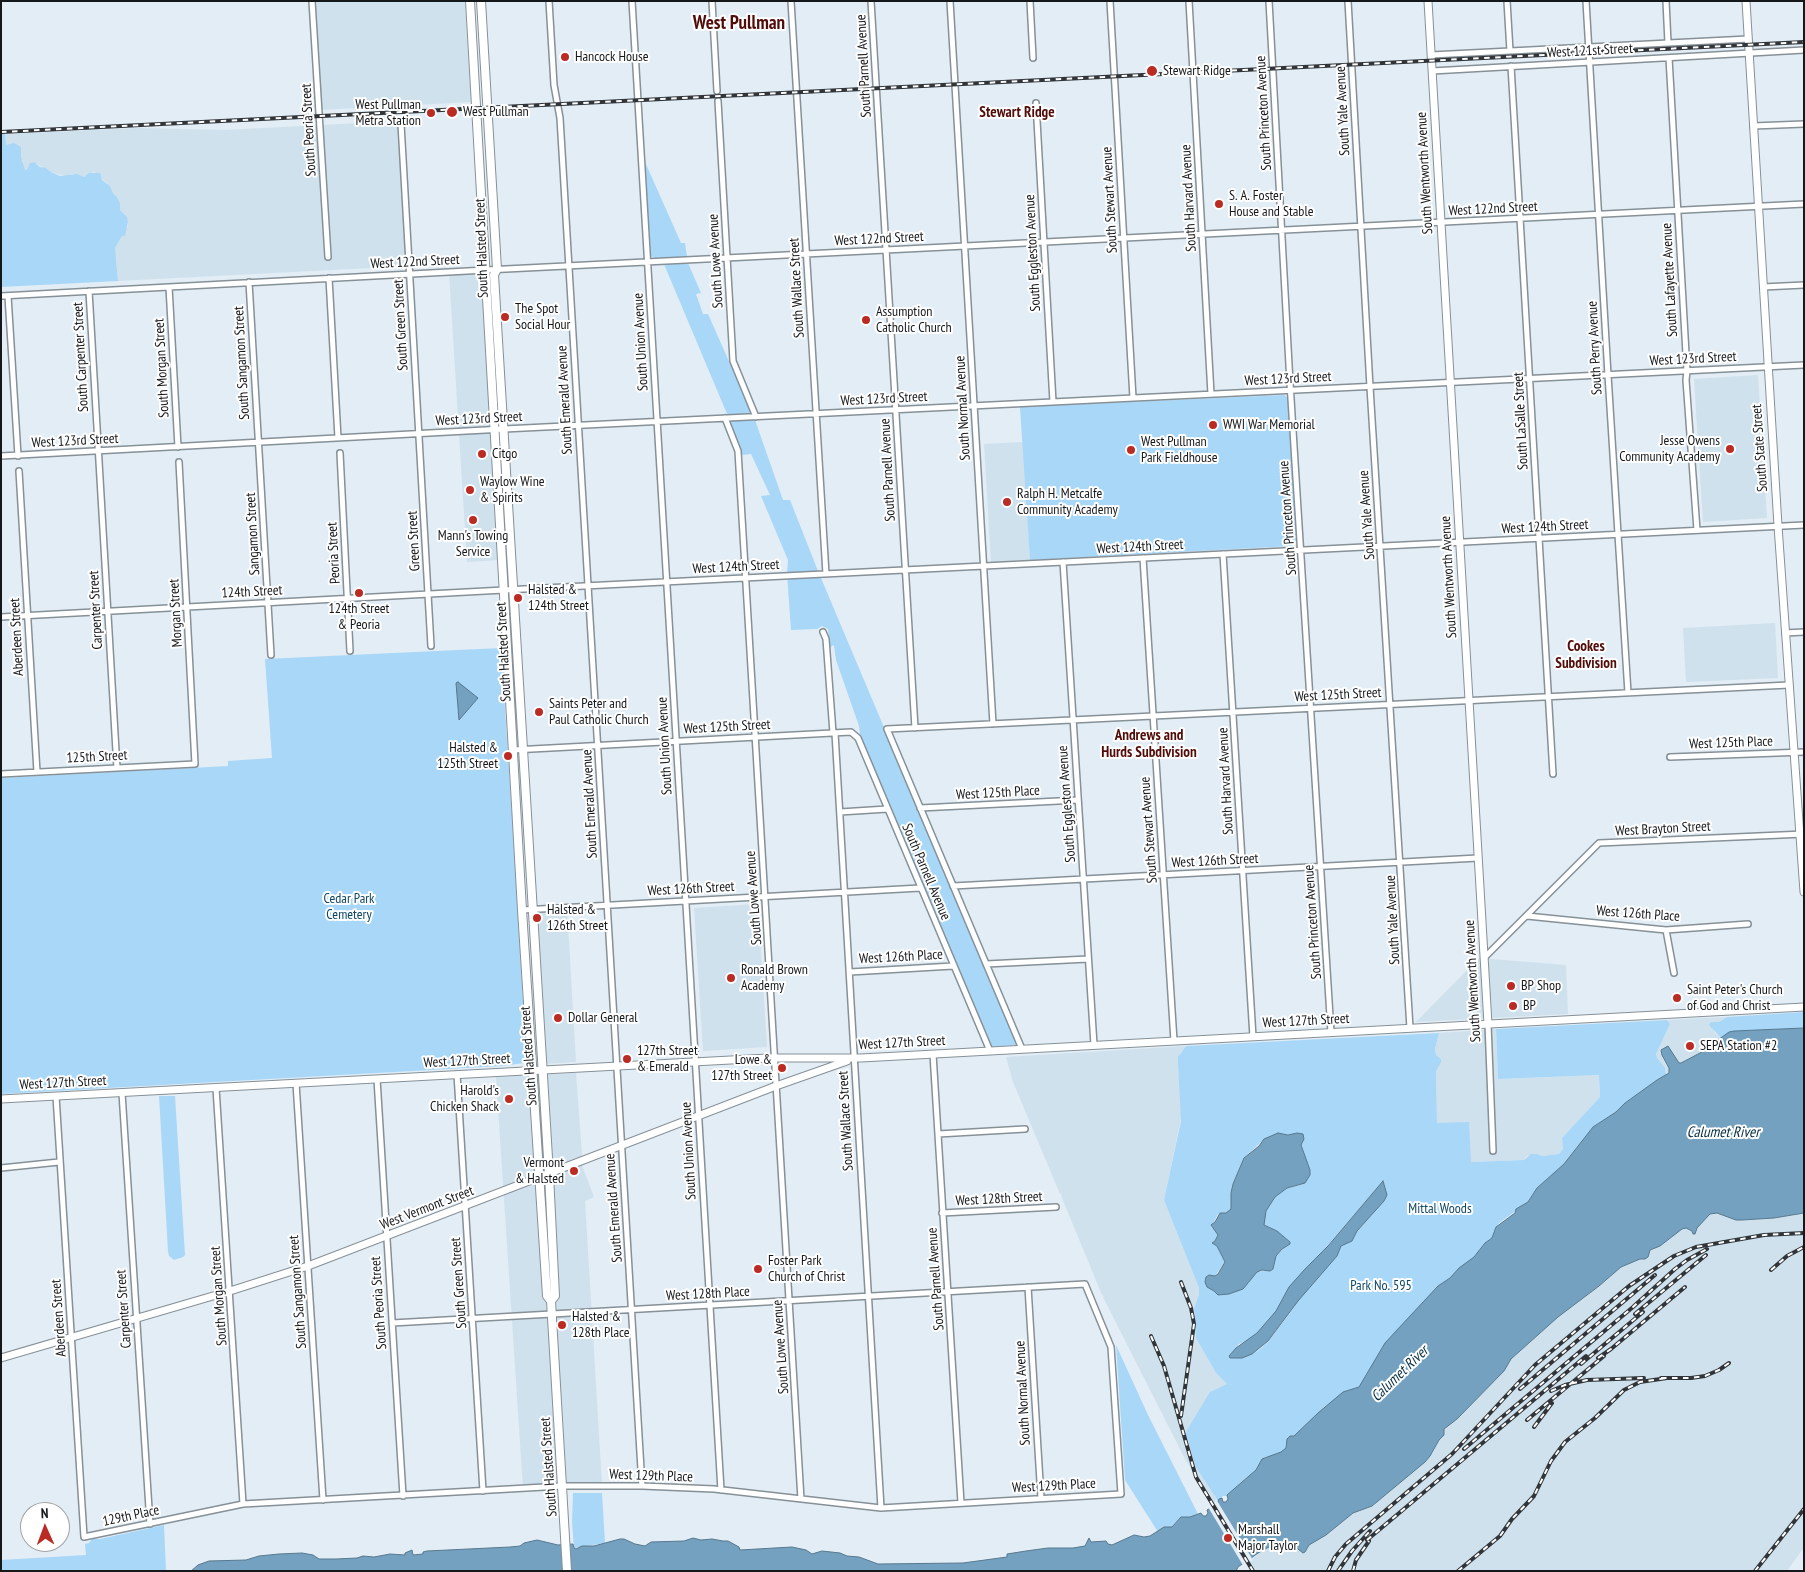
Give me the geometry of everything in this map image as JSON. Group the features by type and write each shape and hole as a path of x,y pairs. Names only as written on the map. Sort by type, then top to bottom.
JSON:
{"main road":[{"name":"South Halsted Street","path":"470,1 522,910 550,1174 555,1296 551,1301"},
{"name":"South Halsted Street","path":"481,1 497,269 494,275 532,909 540,1178 547,1296 551,1301 552,1314 568,1571"}],"street":[{"name":"South Peoria Street","path":"312,1 328,257"},
{"name":"South Emerald Avenue","path":"549,1 554,86 560,118 642,1486"},
{"name":"South Union Avenue","path":"632,1 722,1490"},
{"path":"712,1 717,90"},
{"name":"South Wallace Street","path":"791,1 826,574"},
{"name":"South Parnell Avenue","path":"871,1 915,728"},
{"name":"South Normal Avenue","path":"950,1 993,724"},
{"path":"1030,1 1033,58"},
{"name":"South Stewart Avenue","path":"1110,1 1133,398"},
{"name":"South Harvard Avenue","path":"1189,1 1211,394"},
{"name":"South Princeton Avenue","path":"1269,1 1331,1032"},
{"name":"South Yale Avenue","path":"1348,1 1410,1028"},
{"name":"South Wentworth Avenue","path":"1428,1 1488,1024 1493,1151"},
{"path":"1507,1 1510,51"},
{"name":"South Perry Avenue","path":"1586,1 1628,693"},
{"path":"1666,1 1668,43"},
{"name":"South State Street","path":"1746,1 1778,526 1794,752 1802,834 1804,892"},
{"name":"West 121st Street","path":"1431,55 1748,39"},
{"name":"West 121st Street","path":"1432,71 1804,50"},
{"name":"South Lafayette Avenue","path":"1669,58 1686,380 1697,530"},
{"name":"South LaSalle Street","path":"1511,66 1553,774"},
{"name":"South Lowe Avenue","path":"718,100 733,361 756,417"},
{"name":"South Eggleston Avenue","path":"1036,103 1053,402"},
{"name":"South Green Street","path":"401,124 419,434"},
{"path":"1753,126 1804,124"},
{"name":"West 122nd Street","path":"1,296 497,269 1804,204"},
{"path":"329,278 338,438"},
{"name":"South Sangamon Street","path":"249,282 258,442"},
{"path":"1763,287 1804,285"},
{"name":"South Morgan Street","path":"168,287 178,447"},
{"name":"South Carpenter Street","path":"89,291 98,452"},
{"path":"8,296 18,456"},
{"name":"West 123rd Street","path":"1,456 504,429 1804,365"},
{"name":"South Lowe Avenue","path":"725,418 738,451 776,1058 776,1086 801,1499"},
{"name":"Green Street","path":"419,434 431,646"},
{"name":"Sangamon Street","path":"258,442 271,655"},
{"name":"Carpenter Street","path":"98,452 116,768"},
{"name":"Peoria Street","path":"340,453 350,651"},
{"name":"Morgan Street","path":"179,462 195,764"},
{"name":"Aberdeen Street","path":"18,471 36,772"},
{"name":"West 124th Street","path":"504,590 1804,525"},
{"name":"South Harvard Avenue","path":"1223,554 1253,1037"},
{"name":"South Stewart Avenue","path":"1143,558 1174,1041"},
{"name":"South Eggleston Avenue","path":"1063,562 1094,1046"},
{"name":"124th Street","path":"1,617 504,590"},
{"name":"South Wallace Street","path":"823,632 826,639 840,812 881,1508"},
{"path":"1785,633 1804,632"},
{"name":"West 125th Street","path":"887,729 1789,685"},
{"name":"South Parnell Avenue","path":"887,729 1022,1049"},
{"name":"South Parnell Avenue","path":"851,732 858,738 990,1051"},
{"name":"West 125th Street","path":"513,750 851,732"},
{"name":"West 125th Place","path":"1670,757 1804,752"},
{"name":"125th Street","path":"1,774 195,764"},
{"name":"West 125th Place","path":"920,808 1078,800"},
{"path":"840,812 888,809"},
{"name":"West Brayton Street","path":"1484,958 1598,843 1802,834"},
{"name":"West 126th Street","path":"953,886 1478,858"},
{"name":"West 126th Street","path":"522,910 920,888"},
{"name":"West 126th Place","path":"1527,916 1666,930 1748,924"},
{"path":"1666,930 1674,973"},
{"path":"986,964 1088,959"},
{"name":"West 126th Place","path":"850,972 953,966"},
{"name":"West 127th Street","path":"1,1099 776,1058 854,1059 1804,1006"},
{"name":"South Parnell Avenue","path":"933,1054 961,1503"},
{"name":"West Vermont Street","path":"1,1358 230,1291 308,1266 834,1064 854,1059"},
{"name":"South Green Street","path":"457,1074 483,1491"},
{"name":"South Peoria Street","path":"376,1079 403,1496"},
{"name":"South Sangamon Street","path":"296,1083 323,1500"},
{"name":"South Morgan Street","path":"216,1088 243,1504"},
{"name":"Carpenter Street","path":"122,1093 150,1524"},
{"name":"Aberdeen Street","path":"56,1096 84,1537"},
{"path":"938,1134 1025,1129"},
{"path":"1,1168 59,1162"},
{"name":"West 128th Street","path":"942,1213 1056,1207"},
{"name":"West 128th Place","path":"392,1323 1085,1284 1111,1347 1121,1494"},
{"name":"South Normal Avenue","path":"1028,1287 1041,1498"},
{"name":"West 129th Place","path":"181,1517 243,1504 562,1486 642,1486 722,1490 881,1508 1121,1494"},
{"name":"129th Place","path":"84,1537 181,1517"}],"shaded area":[{"path":"314,1 465,1 471,102 320,110"},
{"path":"399,121 409,266 118,281 114,253 128,226 128,222 120,210 120,203 110,186 94,172 84,177 72,174 65,176 51,172 37,164 29,166 25,170 23,161 6,145 5,134 137,128 224,130"},
{"path":"481,270 498,560 467,562 449,272"},
{"name":"Jesse Owens Community Academy","path":"1758,375 1767,518 1703,522 1694,379"},
{"name":"Ralph H. Metcalfe Community Academy","path":"1023,442 1030,560 991,562 984,444"},
{"path":"1775,623 1778,678 1686,682 1683,628"},
{"name":"Ronald Brown Academy","path":"758,904 767,1047 703,1051 694,908"},
{"path":"567,908 576,1062 544,1064 536,909"},
{"path":"1479,958 1566,965 1568,1014 1416,1022"},
{"path":"1727,1017 1719,1022 1711,1022 1715,1033 1721,1038 1700,1053 1670,1070 1666,1075 1666,1071 1656,1054 1670,1024 1667,1020"},
{"path":"1496,1029 1498,1079 1599,1075 1600,1097 1562,1138 1563,1149 1559,1154 1542,1156 1537,1154 1527,1156 1524,1160 1470,1162 1437,1124 1436,1071 1441,1059 1436,1055 1435,1049 1439,1033"},
{"path":"1186,1046 1180,1053 1178,1063 1182,1113 1164,1200 1199,1288 1194,1309 1196,1338 1216,1373 1231,1388 1195,1466 1218,1501 1212,1507 1183,1455 1102,1295 1013,1082 1006,1057"},
{"path":"576,1073 583,1168 594,1197 585,1201 602,1485 523,1488 496,1077"},
{"path":"1717,1213 1742,1220 1774,1218 1804,1213 1804,1547 1787,1571 1252,1571 1247,1561 1269,1547 1290,1545 1298,1548 1302,1553 1305,1552 1309,1545 1326,1535 1353,1513 1372,1506 1430,1456 1444,1435 1444,1429 1457,1419 1504,1371 1511,1359 1558,1317 1621,1267 1640,1259 1650,1250 1660,1246 1682,1229 1686,1228 1692,1231 1710,1214"}],"green space":[{"path":"1,134 5,134 6,145 14,143 21,147 21,157 25,170 30,163 34,162 40,167 46,168 60,176 77,174 84,177 89,173 100,173 102,180 110,186 117,197 120,203 120,210 127,217 128,222 125,236 122,236 115,248 118,281 1,287"},
{"path":"645,162 681,243 685,243 688,263 701,293 696,294 703,314 708,314 755,420 783,500 790,500 818,571 1018,1045 991,1047 860,736 859,726 836,660 834,646 830,648 828,629 822,626 817,629 791,630 787,573 788,560 761,496 770,495 751,454 742,455 730,421 661,257 655,258 651,256"},
{"path":"1284,395 1288,398 1297,541 1292,546 1030,560 1020,407"},
{"name":"Cedar Park Cemetery","path":"501,648 526,1054 524,1063 502,1066 1,1094 1,778 228,766 228,761 272,758 265,659"},
{"path":"1804,1012 1804,1028 1734,1031 1721,1038 1709,1025 1711,1022 1719,1022 1727,1017"},
{"path":"1667,1020 1670,1024 1656,1054 1665,1068 1666,1075 1593,1127 1564,1164 1537,1188 1528,1202 1499,1223 1492,1238 1479,1250 1482,1255 1354,1395 1227,1496 1223,1496 1218,1501 1195,1466 1188,1440 1184,1435 1210,1392 1227,1384 1216,1373 1196,1338 1194,1309 1199,1288 1164,1200 1181,1121 1178,1057 1186,1046 1439,1033 1435,1049 1436,1055 1441,1059 1436,1071 1437,1123 1469,1122 1471,1162 1524,1160 1531,1154 1542,1156 1559,1154 1563,1149 1562,1138 1600,1097 1599,1075 1498,1079 1496,1029","holes":["1300,1133 1301,1145 1310,1175 1299,1185 1287,1188 1275,1197 1264,1217 1264,1225 1277,1231 1290,1242 1276,1256 1273,1269 1257,1272 1253,1275 1206,1277 1209,1275 1215,1276 1225,1262 1217,1246 1212,1243 1218,1235 1217,1231 1211,1227 1218,1214 1229,1212 1231,1209 1233,1184 1244,1158 1261,1142 1283,1134 1293,1135","1383,1181 1375,1211 1357,1231 1352,1241 1324,1250","1295,1306 1268,1342 1259,1350 1252,1354 1229,1356 1239,1344 1250,1339"]},
{"path":"159,1096 175,1096 185,1255 174,1260 169,1256 168,1251"},
{"path":"1116,1345 1148,1415 1198,1514 1190,1517 1181,1517 1172,1527 1164,1527 1158,1532 1125,1480"},
{"path":"573,1493 602,1493 605,1543 574,1548 572,1522"},
{"path":"164,1525 166,1571 1,1571 1,1560 86,1555 85,1544 89,1543 92,1539 100,1539"}],"water":[{"path":"458,682 478,698 459,720 456,683"},
{"name":"Calumet River","path":"1804,1028 1804,1213 1774,1218 1742,1220 1736,1220 1717,1213 1710,1214 1697,1228 1695,1234 1686,1228 1682,1229 1660,1246 1650,1250 1648,1257 1645,1259 1640,1259 1621,1267 1558,1317 1511,1359 1504,1371 1457,1419 1444,1429 1444,1435 1425,1462 1372,1506 1353,1513 1326,1535 1309,1545 1303,1553 1294,1546 1269,1547 1238,1567 1236,1571 191,1571 198,1565 209,1561 246,1560 259,1556 279,1554 302,1553 313,1555 319,1559 336,1559 363,1556 374,1557 390,1554 405,1555 405,1553 412,1550 413,1555 423,1554 423,1552 427,1551 510,1547 520,1546 537,1540 558,1545 573,1544 576,1549 582,1546 594,1546 620,1539 645,1546 651,1542 684,1541 693,1538 728,1541 739,1547 740,1550 792,1547 806,1550 812,1554 822,1551 840,1553 878,1564 963,1563 1007,1557 1007,1554 1026,1551 1085,1546 1089,1538 1091,1542 1106,1541 1112,1545 1134,1535 1150,1536 1164,1527 1172,1527 1181,1517 1190,1517 1201,1513 1203,1516 1206,1516 1207,1510 1217,1504 1219,1499 1222,1498 1223,1502 1226,1502 1228,1499 1227,1495 1256,1470 1262,1459 1281,1452 1286,1448 1287,1439 1290,1436 1294,1436 1343,1392 1359,1387 1385,1343 1438,1286 1474,1257 1485,1243 1492,1238 1496,1227 1515,1213 1516,1209 1528,1202 1537,1188 1564,1164 1593,1127 1669,1073 1669,1068 1661,1050 1668,1046 1679,1063 1681,1063 1700,1053 1729,1032"},
{"path":"1278,1133 1288,1135 1303,1134 1304,1139 1301,1145 1310,1170 1310,1175 1305,1183 1287,1188 1275,1197 1266,1211 1264,1225 1277,1231 1290,1244 1276,1256 1273,1269 1257,1272 1243,1289 1229,1294 1218,1295 1207,1287 1205,1282 1206,1277 1209,1275 1215,1276 1218,1274 1225,1262 1217,1246 1212,1243 1218,1235 1211,1225 1220,1213 1226,1213 1231,1209 1233,1184 1244,1158 1259,1146 1264,1139"},
{"path":"1383,1181 1387,1195 1384,1201 1357,1231 1352,1241 1341,1246 1337,1256 1298,1301 1268,1341 1252,1354 1242,1358 1230,1358 1229,1356 1236,1348 1257,1333 1276,1311 1289,1287 1328,1246"}],"pier":[{"path":"1216,1499 1253,1560 1244,1567 1208,1507"}],"railway":[{"path":"1,132 1804,42"},
{"path":"1328,1571 1335,1557 1346,1544 1452,1454 1535,1365 1629,1286 1674,1256 1696,1247 1764,1235 1804,1233"},
{"path":"1771,1270 1787,1256 1804,1247"},
{"path":"1464,1449 1633,1307 1675,1269 1707,1249"},
{"path":"1635,1314 1706,1255"},
{"path":"1520,1389 1655,1275"},
{"path":"1181,1282 1191,1308 1194,1324 1181,1416"},
{"path":"1598,1358 1685,1287"},
{"path":"1581,1364 1643,1312"},
{"path":"1151,1336 1164,1366 1196,1477 1253,1571"},
{"path":"1367,1540 1586,1356"},
{"path":"1527,1420 1604,1356"},
{"path":"1661,1378 1705,1376 1729,1363"},
{"path":"1551,1391 1565,1385 1587,1380 1644,1378"},
{"path":"1458,1571 1500,1536 1512,1519 1534,1496 1551,1461 1565,1442 1595,1418 1624,1390 1640,1382 1667,1378"},
{"path":"1534,1427 1552,1403"},
{"path":"1755,1571 1804,1509"},
{"path":"1338,1571 1352,1551 1370,1531"},
{"path":"1353,1571 1356,1560 1369,1541"}],"place":[{"name":"Hancock House","path":"565,57"},
{"name":"Stewart Ridge","path":"1152,71"},
{"name":"West Pullman","path":"452,112"},
{"name":"West Pullman Metra Station","path":"431,113"},
{"name":"S. A. Foster House and Stable","path":"1219,204"},
{"name":"The Spot Social Hour","path":"505,317"},
{"name":"Assumption Catholic Church","path":"866,320"},
{"name":"WWI War Memorial","path":"1213,425"},
{"name":"Jesse Owens Community Academy","path":"1730,449"},
{"name":"West Pullman Park Fieldhouse","path":"1131,450"},
{"name":"Citgo","path":"482,454"},
{"name":"Waylow Wine & Spirits","path":"470,490"},
{"name":"Ralph H. Metcalfe Community Academy","path":"1007,502"},
{"name":"Mann's Towing Service","path":"473,520"},
{"name":"124th Street & Peoria","path":"359,593"},
{"name":"Halsted & 124th Street","path":"518,598"},
{"name":"Saints Peter and Paul Catholic Church","path":"539,712"},
{"name":"Halsted & 125th Street","path":"508,756"},
{"name":"Halsted & 126th Street","path":"537,918"},
{"name":"Ronald Brown Academy","path":"731,978"},
{"name":"BP Shop","path":"1511,986"},
{"name":"Saint Peter's Church of God and Christ","path":"1677,998"},
{"name":"BP","path":"1513,1006"},
{"name":"Dollar General","path":"558,1018"},
{"name":"SEPA Station #2","path":"1690,1046"},
{"name":"127th Street & Emerald","path":"627,1059"},
{"name":"Lowe & 127th Street","path":"782,1068"},
{"name":"Harold's Chicken Shack","path":"509,1099"},
{"name":"Vermont & Halsted","path":"574,1171"},
{"name":"Foster Park Church of Christ","path":"758,1269"},
{"name":"Halsted & 128th Place","path":"562,1325"},
{"name":"Marshall Major Taylor","path":"1228,1538"}],"district":[{"name":"West Pullman","path":"739,24"},
{"name":"Stewart Ridge","path":"1017,113"},
{"name":"Cookes Subdivision","path":"1586,656"},
{"name":"Andrews and Hurds Subdivision","path":"1149,744"}],"park label":[{"name":"Mittal Woods","path":"1440,1209"},
{"name":"Park No. 595","path":"1381,1286"}]}
